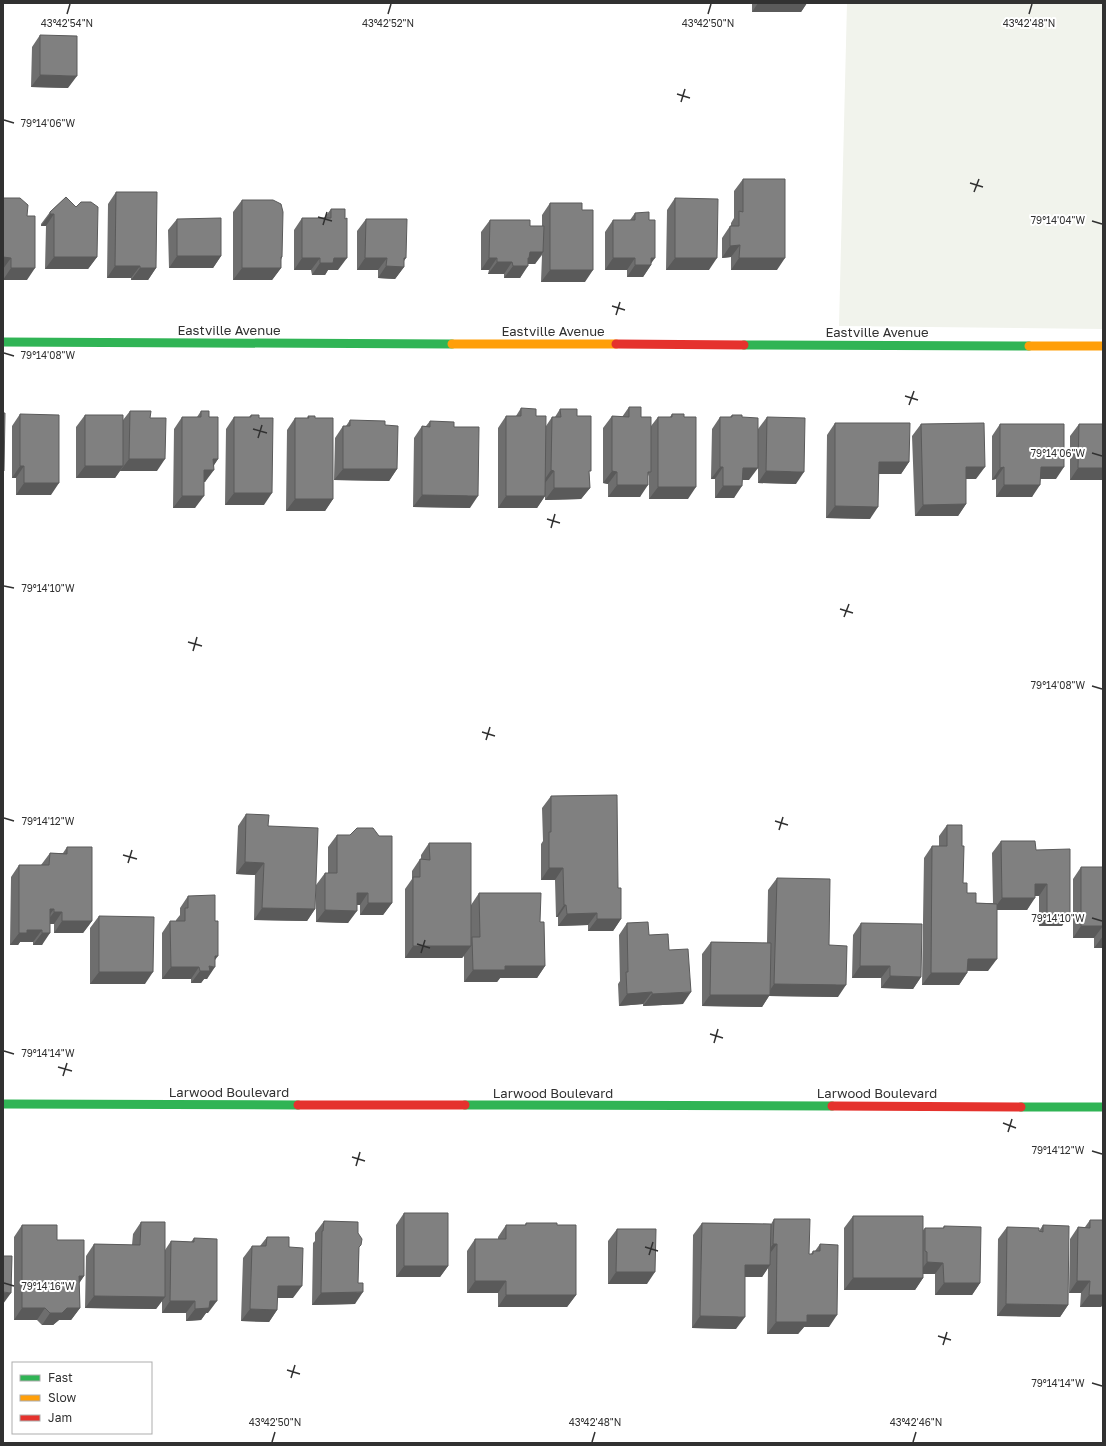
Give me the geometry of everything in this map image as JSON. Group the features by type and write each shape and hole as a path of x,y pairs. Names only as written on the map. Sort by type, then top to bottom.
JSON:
{"street":[{"name":"Eastville Avenue","path":"3,342 1103,346"},
{"name":"Larwood Boulevard","path":"3,1104 1103,1107"}],"shaded area":[{"path":"847,3 1103,3 1103,329 839,326"}],"building":[{"path":"40,35 77,36 77,76 40,75"},
{"path":"743,179 785,179 785,258 739,258 740,245 730,246 730,226 739,226 739,211 743,212"},
{"path":"116,192 157,192 156,268 140,268 140,266 115,266"},
{"path":"66,197 76,207 81,202 91,202 98,207 97,257 54,257 54,214 50,214 50,212"},
{"path":"3,198 20,198 28,205 27,216 35,216 35,268 11,268 11,258 3,257"},
{"path":"675,198 718,199 717,258 675,258"},
{"path":"242,200 273,200 281,204 283,212 281,268 242,268"},
{"path":"550,203 582,203 582,210 593,210 593,270 550,270"},
{"path":"331,209 345,209 345,219 347,218 347,258 334,258 333,263 320,263 320,258 302,258 302,218 331,218"},
{"path":"649,212 649,220 655,220 655,258 651,258 651,265 635,265 635,258 613,258 613,220 635,220 635,213"},
{"path":"221,218 221,256 177,256 177,219"},
{"path":"366,219 407,219 406,258 404,258 404,267 386,266 387,258 365,258"},
{"path":"490,220 530,220 530,226 544,226 543,252 530,252 528,266 513,266 512,262 497,262 497,258 489,258"},
{"path":"629,407 641,407 641,417 651,417 651,472 648,472 648,485 617,485 617,472 612,471 612,416 629,417"},
{"path":"521,408 536,409 536,416 546,416 545,496 506,496 506,416 521,416"},
{"path":"560,409 577,409 577,416 591,416 591,471 589,471 590,488 554,488 554,471 551,470 552,417 561,417"},
{"path":"130,411 151,411 150,418 166,418 165,459 129,459"},
{"path":"201,411 209,411 209,417 218,417 218,459 213,459 214,470 204,470 204,496 182,496 182,417 201,417"},
{"path":"3,413 5,413 4,471 3,471"},
{"path":"20,414 59,415 59,483 24,483 24,466 20,466"},
{"path":"672,414 684,414 684,417 696,417 696,487 658,487 658,417 672,417"},
{"path":"85,415 123,415 123,466 85,466"},
{"path":"251,415 259,415 259,418 273,418 272,493 234,493 234,417 251,417"},
{"path":"732,415 758,418 758,468 743,468 742,486 723,486 723,467 720,467 720,417 732,417"},
{"path":"308,416 315,416 315,418 333,418 333,499 295,499 295,418 309,418"},
{"path":"767,417 805,418 804,472 766,471"},
{"path":"350,420 385,421 385,425 398,426 397,469 343,469 343,426 350,426"},
{"path":"430,421 454,422 454,427 479,427 478,496 422,495 422,426 430,427"},
{"path":"835,423 910,423 909,462 879,462 878,507 835,506"},
{"path":"984,423 985,467 966,467 966,504 923,505 921,424"},
{"path":"1000,424 1064,424 1064,467 1041,467 1040,485 1004,485 1004,467 1000,468"},
{"path":"1079,424 1103,424 1103,468 1078,468"},
{"path":"617,795 618,888 621,888 621,919 597,919 597,913 567,914 566,905 564,905 563,868 549,868 551,796"},
{"path":"246,814 269,815 268,826 318,828 315,909 262,908 264,863 245,862"},
{"path":"947,825 962,825 962,846 964,846 963,883 967,883 967,893 976,893 976,903 997,904 997,959 968,959 967,973 931,973 932,846 947,846"},
{"path":"357,828 373,828 379,836 392,836 392,903 368,903 368,893 357,893 357,911 325,910 325,873 337,873 337,835 350,835"},
{"path":"1001,841 1035,841 1036,850 1070,849 1070,914 1047,915 1047,884 1035,884 1035,898 1002,898"},
{"path":"429,843 471,843 471,946 413,946 413,877 420,877 420,859 430,860"},
{"path":"67,847 92,847 92,921 62,921 62,912 54,912 54,909 50,909 50,933 42,933 42,930 27,930 27,933 19,933 19,865 49,865 50,853 67,854"},
{"path":"1081,867 1103,867 1103,926 1081,926"},
{"path":"777,878 830,879 829,945 847,946 846,985 774,984"},
{"path":"479,893 541,893 540,922 544,922 545,966 505,966 505,970 473,970 472,937 480,937"},
{"path":"215,895 215,921 218,921 218,956 215,956 215,967 209,966 210,971 200,971 199,967 171,967 170,921 185,921 185,908 188,908 188,896"},
{"path":"99,916 154,917 153,972 99,972"},
{"path":"648,922 649,935 668,934 669,950 688,949 691,992 652,994 652,992 627,994 627,923"},
{"path":"861,923 922,924 921,977 890,976 890,966 860,966"},
{"path":"711,942 771,943 770,995 710,995"},
{"path":"404,1213 448,1213 448,1266 404,1266"},
{"path":"853,1216 923,1216 923,1278 853,1278"},
{"path":"774,1219 810,1219 809,1254 813,1254 813,1251 820,1251 820,1244 838,1245 837,1315 807,1315 807,1322 776,1322 777,1244 773,1244"},
{"path":"1090,1220 1103,1220 1103,1295 1089,1295 1090,1281 1077,1281 1078,1227 1090,1228"},
{"path":"324,1221 358,1222 358,1233 362,1239 359,1247 358,1283 363,1283 363,1292 321,1293 322,1231"},
{"path":"141,1222 165,1222 165,1297 94,1296 94,1244 140,1245"},
{"path":"526,1223 557,1223 557,1225 576,1225 576,1295 506,1295 506,1281 475,1281 475,1239 506,1239 506,1225 526,1225"},
{"path":"702,1223 771,1224 770,1265 745,1265 745,1317 700,1316"},
{"path":"22,1225 57,1225 57,1240 84,1240 84,1276 79,1276 80,1308 67,1308 62,1313 50,1313 45,1308 22,1308"},
{"path":"1043,1225 1069,1226 1068,1305 1006,1304 1007,1227 1039,1228 1039,1231 1043,1232"},
{"path":"944,1226 981,1227 980,1283 944,1283 943,1263 927,1262 927,1252 925,1251 925,1228 944,1228"},
{"path":"617,1229 656,1229 655,1272 616,1272"},
{"path":"267,1237 289,1237 289,1247 303,1248 302,1286 278,1286 277,1310 250,1309 252,1246 266,1246"},
{"path":"194,1238 217,1239 217,1301 210,1301 209,1308 195,1309 195,1301 170,1301 171,1241 194,1242"},
{"path":"3,1256 12,1256 11,1293 3,1292"}],"traffic: fast":[{"path":"3,342 452,344"},
{"path":"744,345 1029,346"},
{"path":"3,1104 298,1105"},
{"path":"465,1105 832,1106"},
{"path":"1021,1107 1103,1107"}],"traffic: slow":[{"path":"452,344 616,344"},
{"path":"1029,346 1103,346"}],"traffic: jam":[{"path":"616,344 744,345"},
{"path":"298,1105 465,1105"},
{"path":"832,1106 1021,1107"}]}
